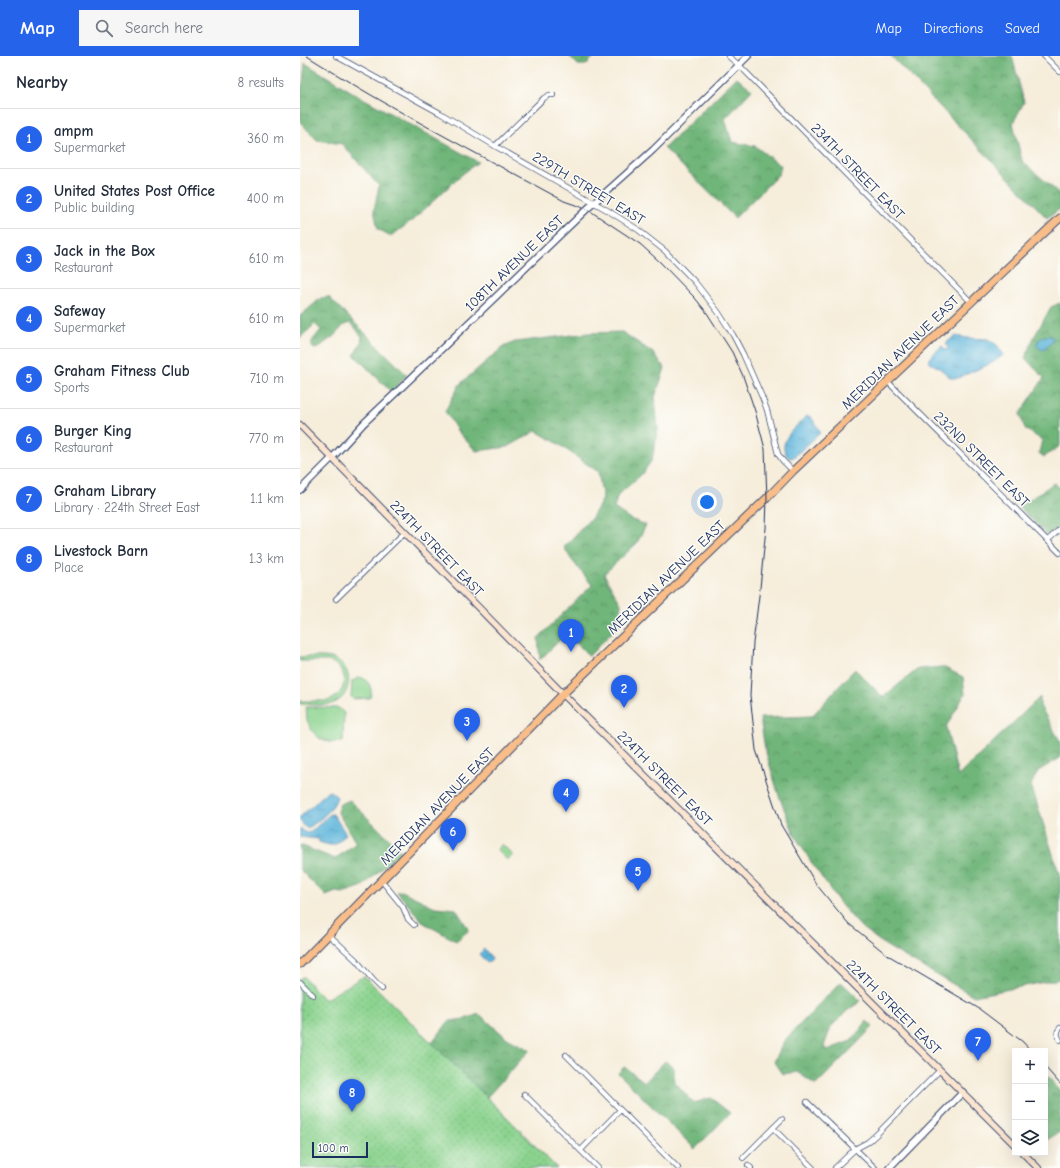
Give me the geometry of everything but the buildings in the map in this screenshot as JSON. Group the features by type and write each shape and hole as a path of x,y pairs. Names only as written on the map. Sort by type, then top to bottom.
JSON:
{"main road":[{"name":"MERIDIAN AVENUE EAST","path":"300,964 563,694 767,498 793,471 1060,218"},
{"name":"224TH STREET EAST","path":"300,425 563,694 1012,1142"},
{"path":"1026,1156 1038,1168"}],"street":[{"name":"229TH STREET EAST","path":"336,56 440,113 595,203 637,229 665,251 686,272 711,302 733,335 743,354 767,410 778,454 783,462 793,471"},
{"name":"234TH STREET EAST","path":"728,56 739,65 971,302"},
{"name":"108TH AVENUE EAST","path":"300,490 397,391 653,150 748,56"},
{"path":"1044,56 1060,72"},
{"path":"495,146 544,98 553,94"},
{"name":"232ND STREET EAST","path":"888,382 1060,553"},
{"path":"1048,540 1060,529"},
{"path":"336,599 404,532"},
{"path":"382,881 403,906 408,919 414,925"},
{"path":"329,934 356,960 382,989"},
{"path":"300,982 313,995"},
{"path":"1060,1028 1057,1034 1060,1040"},
{"path":"566,1056 678,1168"},
{"path":"835,1168 855,1150 868,1142 878,1133 940,1070"},
{"path":"889,1168 962,1092"},
{"path":"524,1094 598,1168"},
{"path":"807,1102 875,1168"},
{"path":"581,1150 620,1110"},
{"path":"743,1158 782,1119"},
{"path":"773,1128 813,1168"}],"green space":[{"path":"569,56 595,56 586,65 578,65"},
{"path":"891,56 1012,56 1024,102 1013,123 1022,161 1060,194 1060,209 1047,218"},
{"path":"305,63 352,92 478,162 460,176 413,220 391,236 378,229 374,210 379,186 342,144 317,140 300,122 300,93"},
{"path":"737,77 752,90 725,119 732,142 755,146 781,166 778,175 735,218 664,148"},
{"path":"329,297 407,375 391,392 354,355 361,343 362,337 350,323 344,325 334,336 318,348 314,349 312,347 312,341 321,330 315,324 300,338 300,316 321,298"},
{"path":"1060,303 1060,389 1058,391 1060,396 1060,446 1044,457 1039,453 1042,440 1025,429 1020,414 1044,378 1025,358 1034,337 1051,307"},
{"path":"622,332 652,352 665,368 655,397 658,430 652,460 642,474 618,495 614,508 630,519 646,525 637,543 604,574 621,604 619,625 589,656 567,633 540,660 538,638 592,585 571,559 564,547 592,517 603,499 598,472 557,443 536,431 508,447 476,451 458,432 445,411 460,384 503,347 515,342 589,333"},
{"path":"1054,483 1060,488 1060,525 1049,535 1046,534 1019,507"},
{"path":"300,657 327,657 341,663 348,674 349,681 345,694 334,703 327,705 300,704 300,701 328,701 335,698 340,693 344,681 343,674 335,664 328,661 300,661"},
{"path":"943,667 963,677 965,694 946,727 958,776 1040,697 1040,706 1060,741 1060,758 1038,771 1031,785 1058,870 1060,872 1060,979 974,996 885,945 862,928 842,906 813,865 795,836 779,796 765,749 760,718 812,716 855,669 883,697 918,669"},
{"path":"363,678 369,684 371,689 370,698 353,699 351,697 352,681"},
{"path":"306,707 339,708 344,713 343,742 330,742 320,739 312,731 307,720"},
{"path":"350,800 401,851 363,886 343,893 336,892 326,896 300,870 300,845 335,859 356,843 337,811 340,804"},
{"path":"502,844 513,855 507,860 497,850"},
{"path":"402,891 435,907 456,909 469,930 456,941 424,923 397,892"},
{"path":"303,976 324,1000 364,976 557,1168 300,1168 300,979"},
{"path":"841,982 861,1001 847,1011 831,1027 824,1046 827,1050 851,1041 867,1021 873,1027 816,1085 797,1072 782,1074 774,1062 784,1041"},
{"path":"479,1014 507,1038 530,1050 487,1097 432,1043 449,1021 465,1019"},
{"path":"665,1061 674,1068 675,1083 694,1103 711,1098 730,1113 695,1149 618,1073 624,1067 645,1082"},
{"path":"1048,1077 1060,1091 1060,1132 1048,1139 1048,1084"}],"water":[{"path":"955,336 988,339 997,345 1003,354 992,363 958,378 951,378 938,367 930,363 929,359 942,346 946,350 948,348 946,343"},
{"path":"1051,336 1053,341 1044,350 1039,348 1037,343 1042,337"},
{"path":"807,416 811,417 820,431 819,434 795,456 789,458 785,452 785,441 788,435"},
{"path":"330,791 337,797 332,807 316,823 307,829 300,821 300,817 327,792"},
{"path":"330,814 333,814 346,834 336,844 328,845 319,842 318,839 300,837 300,828 306,833 311,832"},
{"path":"484,949 492,958 491,961 487,963 479,954"}],"railway":[{"path":"307,56 338,76 434,131 564,201 587,209 640,244 695,298 707,313 732,352 743,376 755,411 765,449 767,498 766,528 753,643 750,695 756,750 781,825 816,884 848,923 886,954 978,1008 1023,1042 1028,1048"},
{"path":"1048,1070 1060,1084"}],"place":[{"name":"ampm","path":"571,652"},
{"name":"United States Post Office","path":"624,708"},
{"name":"Jack in the Box","path":"467,741"},
{"name":"Safeway","path":"566,812"},
{"name":"Burger King","path":"453,851"},
{"name":"Graham Fitness Club","path":"638,891"},
{"name":"Graham Library","path":"978,1061"},
{"name":"Livestock Barn","path":"352,1112"}]}
